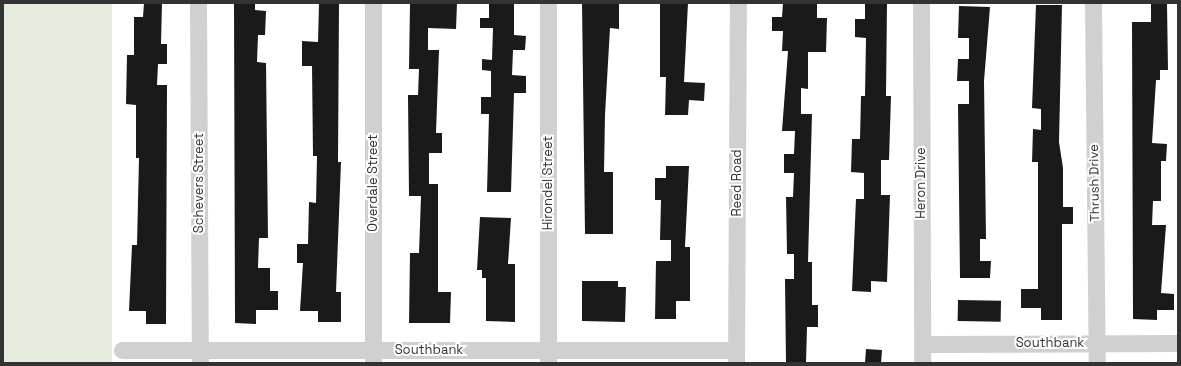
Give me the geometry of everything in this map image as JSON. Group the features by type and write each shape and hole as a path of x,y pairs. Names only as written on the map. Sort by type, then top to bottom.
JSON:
{"street":[{"name":"Schevers Street","path":"198,3 200,357"},
{"name":"Overdale Street","path":"373,3 373,357"},
{"name":"Hirondel Street","path":"548,3 548,357"},
{"name":"Reed Road","path":"736,357 738,3"},
{"name":"Heron Drive","path":"921,3 922,363"},
{"name":"Thrush Drive","path":"1093,3 1097,363"},
{"name":"Southbank","path":"922,344 1178,343"},
{"name":"Southbank","path":"122,350 200,357 736,357"}],"shaded area":[{"path":"3,3 112,3 112,363 3,363"}],"building":[{"path":"144,3 162,3 161,44 167,44 167,64 158,64 157,85 167,85 166,324 146,324 146,311 129,311 132,245 137,245 139,158 136,158 136,105 126,104 127,55 134,55 134,17 143,17"},
{"path":"234,3 255,3 255,10 266,11 265,35 258,35 257,62 266,63 268,238 259,238 258,268 270,268 270,291 278,291 278,310 256,310 256,324 235,323"},
{"path":"319,3 339,3 338,162 341,162 336,292 341,292 341,322 318,322 318,311 300,311 303,263 297,263 297,244 308,244 309,202 316,203 317,156 313,156 312,66 302,66 302,41 318,42"},
{"path":"410,3 457,3 456,29 428,28 428,50 439,50 436,133 442,133 442,153 429,153 429,184 438,184 438,292 451,292 450,323 409,323 410,253 419,253 421,196 409,196 408,95 418,95 419,69 409,69"},
{"path":"489,3 514,3 514,35 526,36 525,50 513,50 512,75 526,76 526,93 514,93 511,192 487,192 489,114 481,114 481,97 491,97 491,71 482,70 482,59 492,60 493,28 480,28 480,18 489,18"},
{"path":"582,3 619,3 619,29 610,28 605,115 604,172 613,172 613,234 585,234"},
{"path":"660,3 688,3 684,82 705,83 704,101 689,100 688,115 665,115 666,77 660,77"},
{"path":"783,3 817,3 817,18 827,18 826,52 808,52 808,89 801,88 801,114 812,114 808,262 812,262 812,305 818,305 818,327 807,327 806,363 786,363 785,279 794,279 794,254 787,254 786,197 793,197 794,173 784,173 784,154 794,154 795,131 782,131 788,51 782,51 783,31 772,31 772,17 782,17"},
{"path":"865,3 887,3 886,96 891,96 889,160 881,160 881,195 890,195 887,282 871,281 871,292 852,291 856,199 864,199 864,173 851,172 852,139 860,139 861,96 865,96 866,38 855,37 855,19 865,19"},
{"path":"1151,3 1167,4 1168,70 1160,70 1160,80 1156,80 1152,143 1167,144 1166,161 1161,161 1161,201 1153,201 1152,225 1166,225 1161,293 1174,294 1174,310 1157,310 1157,320 1133,319 1132,22 1151,22"},
{"path":"1036,5 1062,5 1059,142 1063,168 1063,207 1073,207 1073,224 1062,224 1062,320 1041,320 1041,308 1021,308 1021,289 1038,289 1038,162 1032,162 1033,129 1041,130 1041,109 1032,108"},
{"path":"959,6 990,7 984,81 986,239 980,239 980,261 991,261 990,278 960,278 958,104 969,104 969,81 957,81 958,59 969,59 969,38 958,38"},
{"path":"666,166 689,166 685,247 690,247 690,301 676,301 676,319 655,319 656,261 671,261 671,240 660,240 661,200 655,200 655,178 666,178"},
{"path":"480,217 511,218 508,264 515,264 515,322 486,321 486,278 482,278 482,270 477,270"},
{"path":"582,281 618,281 618,287 626,287 625,322 582,321"},
{"path":"958,300 1001,301 1001,322 958,321"},
{"path":"866,349 882,350 881,363 865,363"}]}
